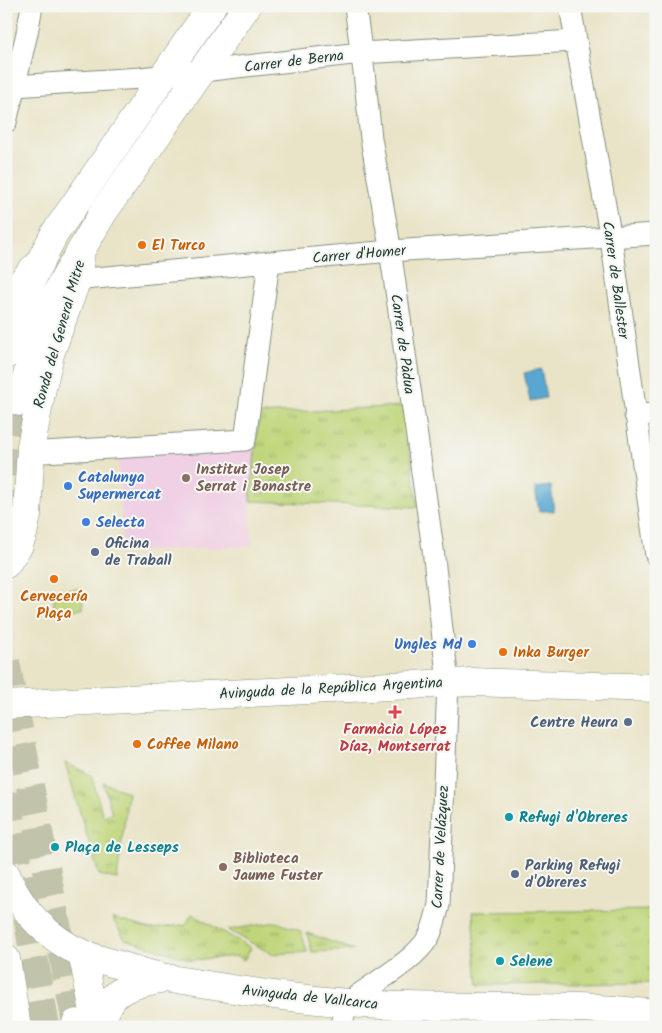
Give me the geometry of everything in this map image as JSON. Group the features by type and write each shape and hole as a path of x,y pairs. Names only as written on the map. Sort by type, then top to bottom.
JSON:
{"main road":[{"path":"6,355 14,294 40,260 55,233 212,6"},
{"name":"Ronda del General Mitre","path":"10,553 23,534 27,515 31,446 42,388 70,280 83,249 103,213 247,6"},
{"name":"Ronda del General Mitre","path":"20,402 34,349 50,307 70,280"},
{"name":"Avinguda de la República Argentina","path":"6,705 448,682 656,688"},
{"name":"Avinguda de Vallcarca","path":"6,874 19,899 35,920 54,937 81,953 165,978 295,998 346,1015 411,1006 528,1007 656,1014"},
{"path":"81,953 83,1026"},
{"path":"6,959 17,1027"},
{"path":"103,1027 103,1017 106,1008 117,995 135,984 165,978"},
{"path":"625,1011 656,1003"}],"street":[{"path":"6,122 28,33 32,6"},
{"name":"Carrer de Pàdua","path":"355,6 371,138 390,251 433,549 448,682"},
{"name":"Carrer de Ballester","path":"570,6 610,237 645,414 656,555"},
{"name":"Carrer de Berna","path":"14,86 141,78 362,53 575,41"},
{"name":"Carrer d'Homer","path":"14,294 70,280 390,251 656,234"},
{"path":"31,446 44,452 245,440 270,262"},
{"name":"Carrer de Velázquez","path":"346,1015 357,996 411,957 422,946 433,928 439,904 448,682"}],"shaded area":[{"name":"Institut Josep Serrat i Bonastre","path":"256,447 250,501 252,546 123,552 118,454"}],"green space":[{"path":"403,406 418,507 250,501 259,414"},
{"path":"82,589 83,609 54,610 54,590"},
{"path":"65,763 91,775 103,816 112,813 103,782 128,793 117,879 99,875"},
{"path":"656,910 656,983 479,985 473,912"},
{"path":"192,914 251,948 244,960 237,956 192,960 125,939 112,918 150,929 185,926"},
{"path":"276,922 301,931 307,952 272,954 228,930"},
{"path":"307,933 354,950 312,952"}],"water":[{"path":"541,369 546,398 530,401 524,373"},
{"path":"551,486 554,511 539,511 535,488"}],"tunnel":[{"path":"6,518 11,458 20,402"},
{"path":"6,662 76,1023"},
{"path":"6,793 46,1027"}],"place":[{"name":"El Turco","path":"142,245"},
{"name":"Institut Josep Serrat i Bonastre","path":"186,478"},
{"name":"Catalunya Supermercat","path":"68,486"},
{"name":"Selecta","path":"86,522"},
{"name":"Oficina de Traball","path":"95,552"},
{"name":"Cervecería Plaça","path":"54,579"},
{"name":"Ungles Md","path":"472,644"},
{"name":"Inka Burger","path":"503,652"},
{"name":"Farmàcia López Díaz, Montserrat","path":"395,712"},
{"name":"Centre Heura","path":"628,722"},
{"name":"Coffee Milano","path":"137,744"},
{"name":"Refugi d'Obreres","path":"509,817"},
{"name":"Plaça de Lesseps","path":"55,847"},
{"name":"Biblioteca Jaume Fuster","path":"223,867"},
{"name":"Parking Refugi d'Obreres","path":"515,874"},
{"name":"Selene","path":"500,961"}]}
